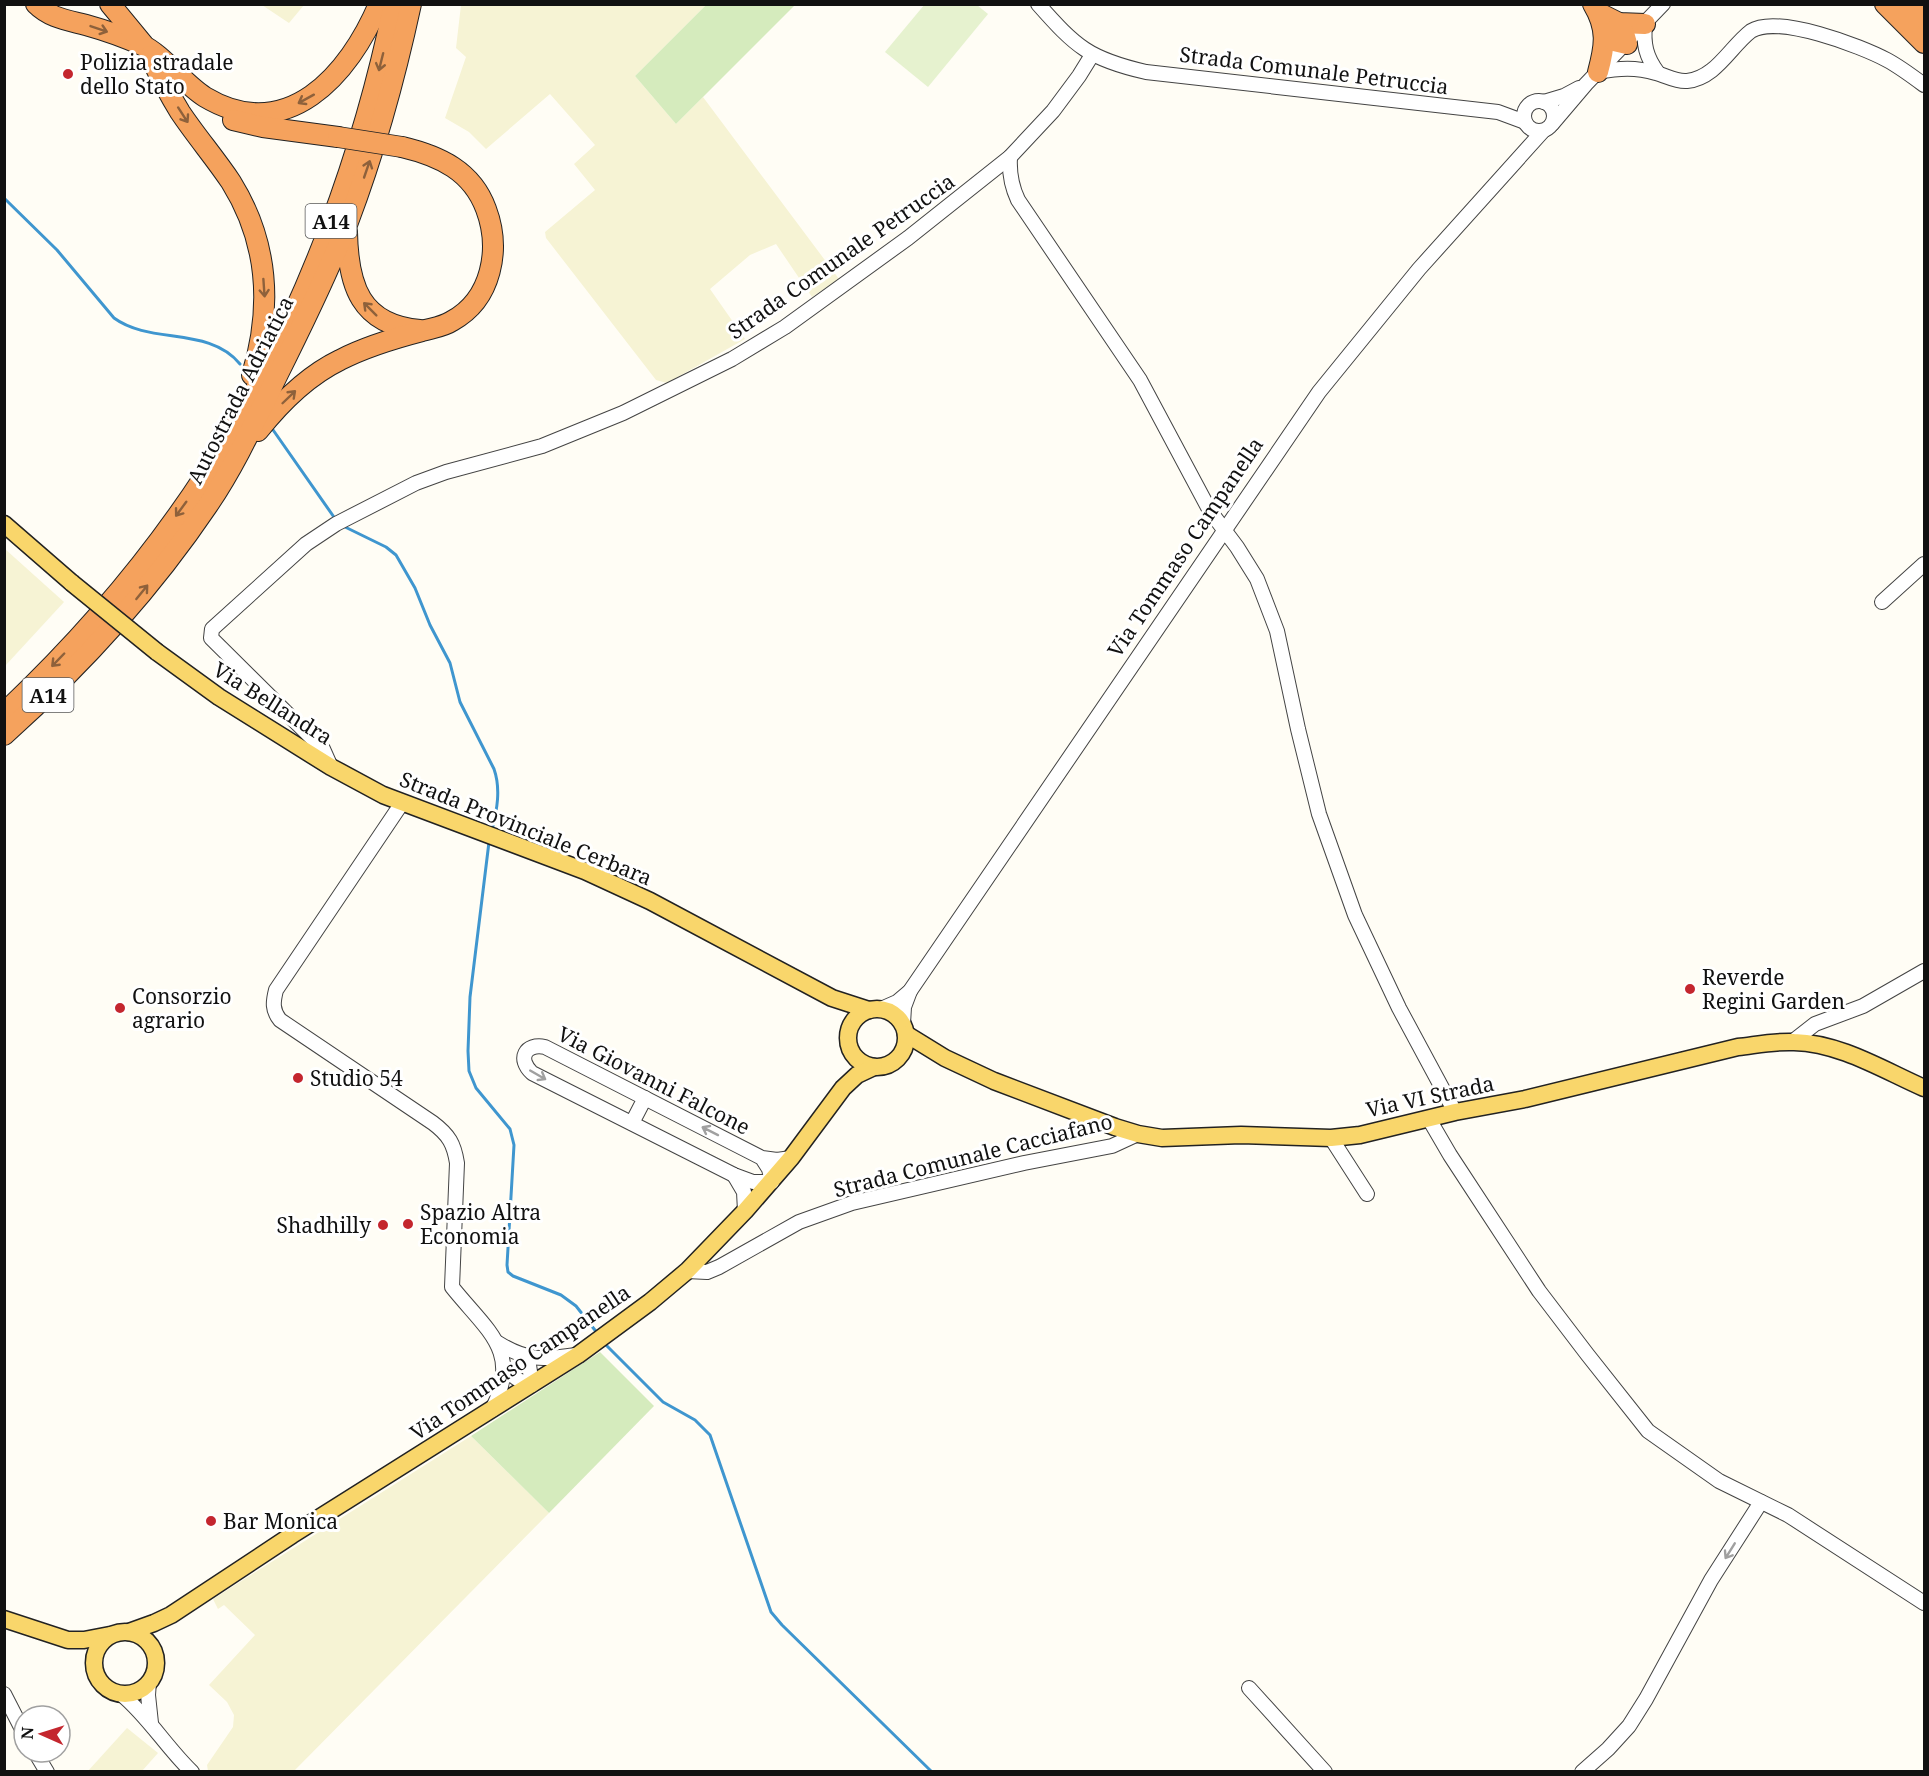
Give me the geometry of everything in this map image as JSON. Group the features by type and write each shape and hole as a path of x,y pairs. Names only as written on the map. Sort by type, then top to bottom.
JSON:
{"highway":[{"name":"A14","path":"36,4 59,18 98,28 144,46 197,91 217,103 240,111 274,111 303,102 331,81 350,57 379,4"},
{"name":"A14","path":"110,4 144,46 192,94 225,116 263,127 402,147 439,158 466,177 476,189 484,203 492,231 493,254 490,272 477,299 467,310 452,322 350,355 312,376 271,415 238,457"},
{"name":"Autostrada Adriatica","path":"4,713 58,659 131,577 201,481 236,424 294,308 337,205 372,100 394,4"},
{"name":"Autostrada Adriatica","path":"4,735 70,673 135,602 192,528 238,457 347,224 383,117 411,4"},
{"path":"1885,4 1924,43"},
{"path":"1900,4 1924,28"},
{"path":"1909,4 1924,19"},
{"path":"1596,9 1612,28 1624,33 1636,47"},
{"path":"1612,28 1645,24"},
{"path":"1592,78 1612,28"},
{"name":"A14","path":"144,46 180,111 235,189 258,244 265,290 264,323 257,358 236,424"},
{"name":"A14","path":"347,224 350,270 355,288 363,302 372,312 386,321 404,328 423,330"}],"main road":[{"name":"Via Bellandra","path":"4,524 157,652 219,697 331,766"},
{"name":"Strada Provinciale Cerbara","path":"331,766 375,792 618,886 832,998 894,1014 904,1029"},
{"path":"832,998 843,1013 849,1031"},
{"path":"875,1010 860,1015 852,1023 849,1031 850,1050 860,1062 874,1067 885,1066 896,1061 904,1048 904,1029"},
{"name":"Via VI Strada","path":"904,1029 945,1058 994,1081 1138,1134 1162,1138 1241,1135 1331,1138 1360,1135 1455,1112 1525,1099 1738,1047 1792,1042 1812,1044 1842,1052 1924,1088"},
{"name":"Via Tommaso Campanella","path":"843,1088 849,1069 850,1050"},
{"name":"Via VI Strada","path":"896,1061 919,1057 945,1058"},
{"name":"Via Tommaso Campanella","path":"129,1632 171,1615 273,1547 532,1385 585,1350 650,1302 687,1270 745,1212 791,1158 843,1088 857,1075 874,1067"},
{"name":"Via Tommaso Campanella","path":"153,1651 161,1630 171,1615"},
{"path":"9,1623 68,1640 84,1640 129,1632 141,1636 153,1651 156,1664 149,1682 134,1692 121,1694 103,1685 86,1657 68,1640"},
{"path":"94,1668 97,1649 110,1635"}],"street":[{"name":"Strada Comunale Petruccia","path":"1038,4 1076,44 1092,55 1117,65 1146,72 1498,112 1537,127"},
{"path":"1636,68 1628,58 1636,47 1645,24 1663,4"},
{"path":"1537,127 1592,78 1618,68 1636,68 1658,73 1673,80 1687,81 1701,77 1714,68 1748,33 1767,25 1834,38 1859,47 1886,59 1924,86"},
{"path":"1636,47 1658,73"},
{"path":"1537,103 1564,96 1636,47"},
{"name":"Strada Comunale Petruccia","path":"340,522 416,483 446,472 542,446 623,413 732,359 785,327 908,238 1010,157 1053,111 1092,55"},
{"name":"Strada Comunale Petruccia","path":"1498,112 1537,103"},
{"path":"1537,103 1553,110 1554,117 1537,127"},
{"name":"Via Tommaso Campanella","path":"904,1029 904,1007 910,991 1319,392 1419,269 1526,151 1537,127 1526,110 1537,103"},
{"path":"1010,157 1009,172 1018,200 1140,380 1210,511 1257,579 1277,631 1319,814 1355,915 1399,1008 1455,1112"},
{"name":"Via Bellandra","path":"331,766 323,749 211,638 212,629 306,544 340,522"},
{"path":"1882,603 1924,564"},
{"path":"402,803 276,990 273,1002 275,1014 280,1020 433,1123 455,1146 458,1163 452,1287 498,1343 522,1356 539,1359 585,1350"},
{"path":"1792,1042 1815,1024 1863,1006 1924,971"},
{"name":"Via Tommaso Campanella","path":"875,1010 897,1002 910,991"},
{"path":"1812,1044 1815,1024"},
{"name":"Via Giovanni Falcone","path":"762,1158 769,1169 772,1182 753,1182 734,1175 532,1073 526,1068 525,1054 530,1048 545,1047 762,1158 777,1160 791,1158"},
{"path":"632,1123 645,1098"},
{"path":"1429,1119 1539,1291 1648,1431 1719,1481 1788,1515 1924,1603"},
{"name":"Strada Comunale Cacciafano","path":"687,1270 707,1272 719,1268 798,1222 852,1203 1024,1163 1112,1146 1138,1134"},
{"path":"1331,1138 1367,1194"},
{"path":"734,1175 744,1192 745,1212"},
{"path":"498,1343 505,1367 513,1376 532,1385 529,1365 522,1356"},
{"path":"492,1410 499,1395 505,1367"},
{"path":"1582,1772 1629,1726 1711,1580 1761,1502"},
{"path":"149,1682 151,1723"},
{"path":"1249,1688 1325,1772"},
{"path":"4,1694 8,1715"},
{"path":"121,1694 151,1723 176,1756 192,1772"}],"shaded area":[{"path":"304,4 289,23 262,5"},
{"path":"461,5 706,5 635,76 676,124 703,97 839,279 812,297 776,244 750,255 710,289 745,339 667,383 656,380 546,238 545,232 595,190 574,164 595,145 550,94 486,149 469,132 445,118 466,57 456,48"},
{"path":"5,549 64,602 5,666"},
{"path":"471,1436 549,1513 294,1771 208,1771 207,1765 233,1727 234,1715 227,1702 209,1685 255,1635 224,1605 218,1609 213,1599"},
{"path":"127,1728 158,1753 142,1771 88,1771"}],"green space":[{"path":"925,4 977,5 988,14 928,87 885,52"},
{"path":"706,5 795,5 676,124 635,76"},
{"path":"600,1352 654,1406 549,1513 471,1436"}],"waterway":[{"path":"4,198 57,250 114,318 145,331 212,345 227,352 240,364"},
{"path":"271,427 336,520"},
{"path":"343,526 386,547 396,555 415,588 430,625 450,663 460,702 494,769 498,792 492,830"},
{"path":"489,842 470,997 468,1051 469,1071 476,1088 510,1129 514,1145 508,1272 561,1295 576,1306 598,1334"},
{"path":"603,1342 663,1402 695,1420 710,1435 771,1612 932,1772"}],"place":[{"name":"Polizia stradale dello Stato","path":"68,74"},
{"name":"Reverde Regini Garden","path":"1690,989"},
{"name":"Consorzio agrario","path":"120,1008"},
{"name":"Studio 54","path":"298,1078"},
{"name":"Spazio Altra Economia","path":"408,1224"},
{"name":"Shadhilly","path":"383,1225"},
{"name":"Bar Monica","path":"211,1521"}]}
